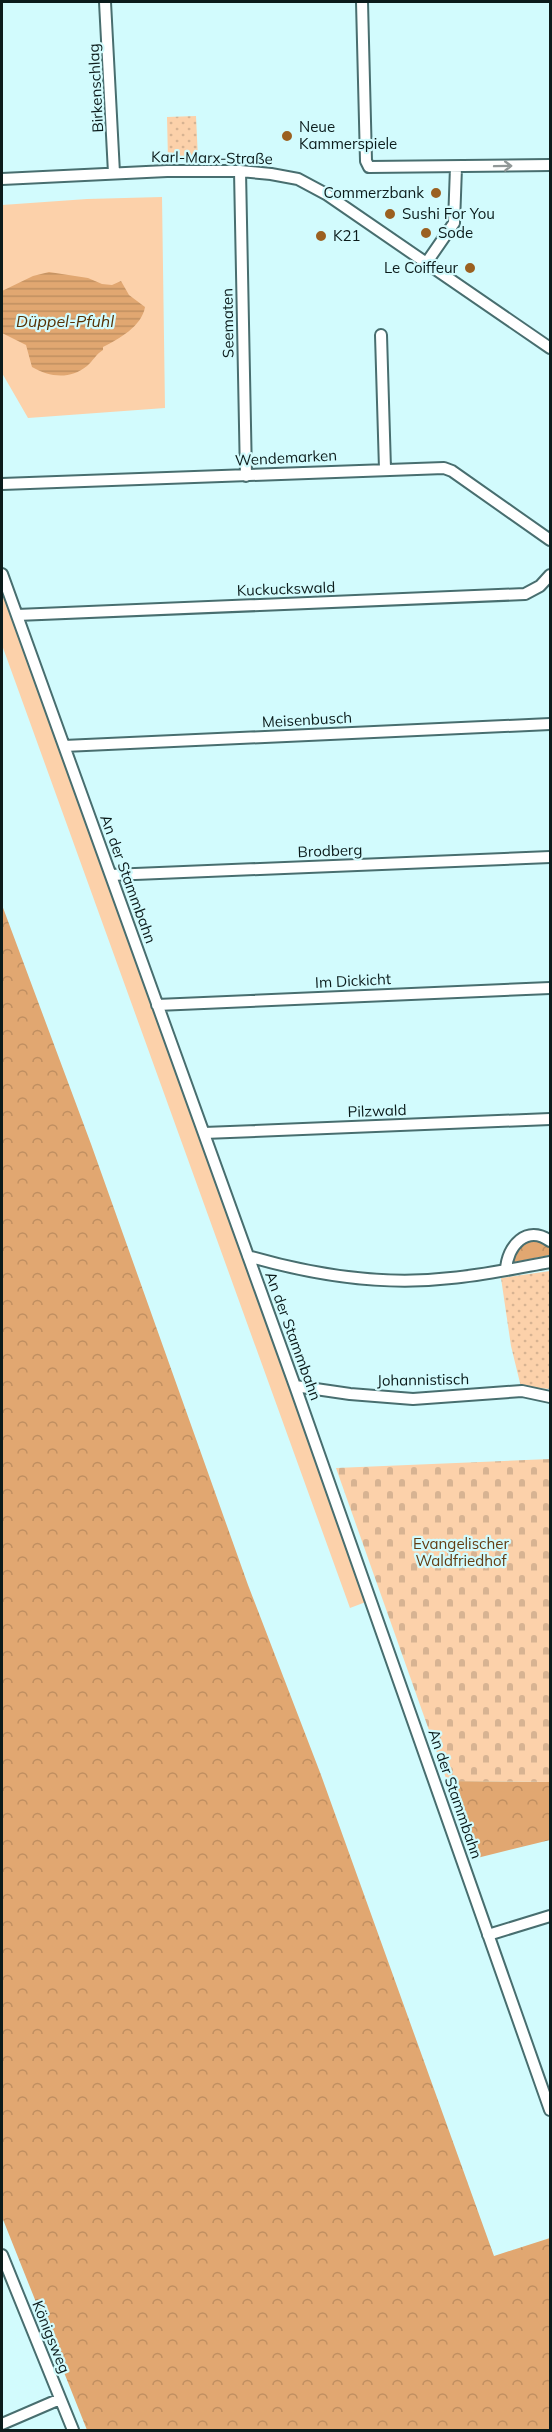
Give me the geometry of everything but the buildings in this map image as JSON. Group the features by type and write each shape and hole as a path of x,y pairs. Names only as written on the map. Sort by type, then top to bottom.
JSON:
{"street":[{"name":"Birkenschlag","path":"105,2 114,173"},
{"path":"362,2 366,161 369,167 550,165"},
{"path":"427,262 454,224 456,167"},
{"name":"Karl-Marx-Straße","path":"2,179 114,173 240,171 280,175 308,183 550,348"},
{"name":"Seematen","path":"240,171 246,476"},
{"path":"381,335 385,469"},
{"name":"Wendemarken","path":"2,484 444,468 452,471 550,540"},
{"name":"An der Stammbahn","path":"2,574 295,1386 550,2110"},
{"name":"Kuckuckswald","path":"17,615 525,594 540,586 550,575"},
{"name":"Meisenbusch","path":"64,746 550,724"},
{"name":"Brodberg","path":"111,875 550,857"},
{"name":"Im Dickicht","path":"157,1005 550,988"},
{"name":"Pilzwald","path":"204,1133 550,1119"},
{"path":"506,1270 510,1249 518,1241 536,1236 550,1240"},
{"path":"248,1256 285,1267 351,1278 401,1281 449,1279 550,1262"},
{"name":"Johannistisch","path":"295,1386 350,1394 413,1399 522,1391 550,1397"},
{"path":"488,1935 550,1916"},
{"name":"Königsweg","path":"2,2255 72,2430"},
{"path":"2,2424 60,2399"}],"green space":[{"path":"196,116 198,159 168,160 167,117"},
{"path":"162,197 165,408 28,418 2,373 2,205"},
{"path":"2,574 371,1600 350,1608 2,645"},
{"path":"2,905 91,1144 248,1585 321,1775 494,2256 550,2238 550,2430 87,2430 2,2217"},
{"path":"527,1241 541,1241 550,1245 550,1255 510,1263 513,1249"},
{"path":"550,1271 550,1389 521,1387 511,1346 501,1278"},
{"name":"Evangelischer Waldfriedhof","path":"550,1459 550,1782 447,1781 336,1468"},
{"path":"447,1781 550,1782 550,1840 473,1859"}],"water":[{"name":"Düppel-Pfuhl","path":"49,272 88,278 102,284 112,285 121,281 129,295 145,307 135,326 103,347 103,350 87,366 74,373 60,376 32,367 26,345 2,333 2,291 33,276"}],"place":[{"name":"Neue Kammerspiele","path":"287,136"},
{"name":"Commerzbank","path":"436,193"},
{"name":"Sushi For You","path":"390,214"},
{"name":"Sode","path":"426,233"},
{"name":"K21","path":"321,236"},
{"name":"Le Coiffeur","path":"470,268"}]}
